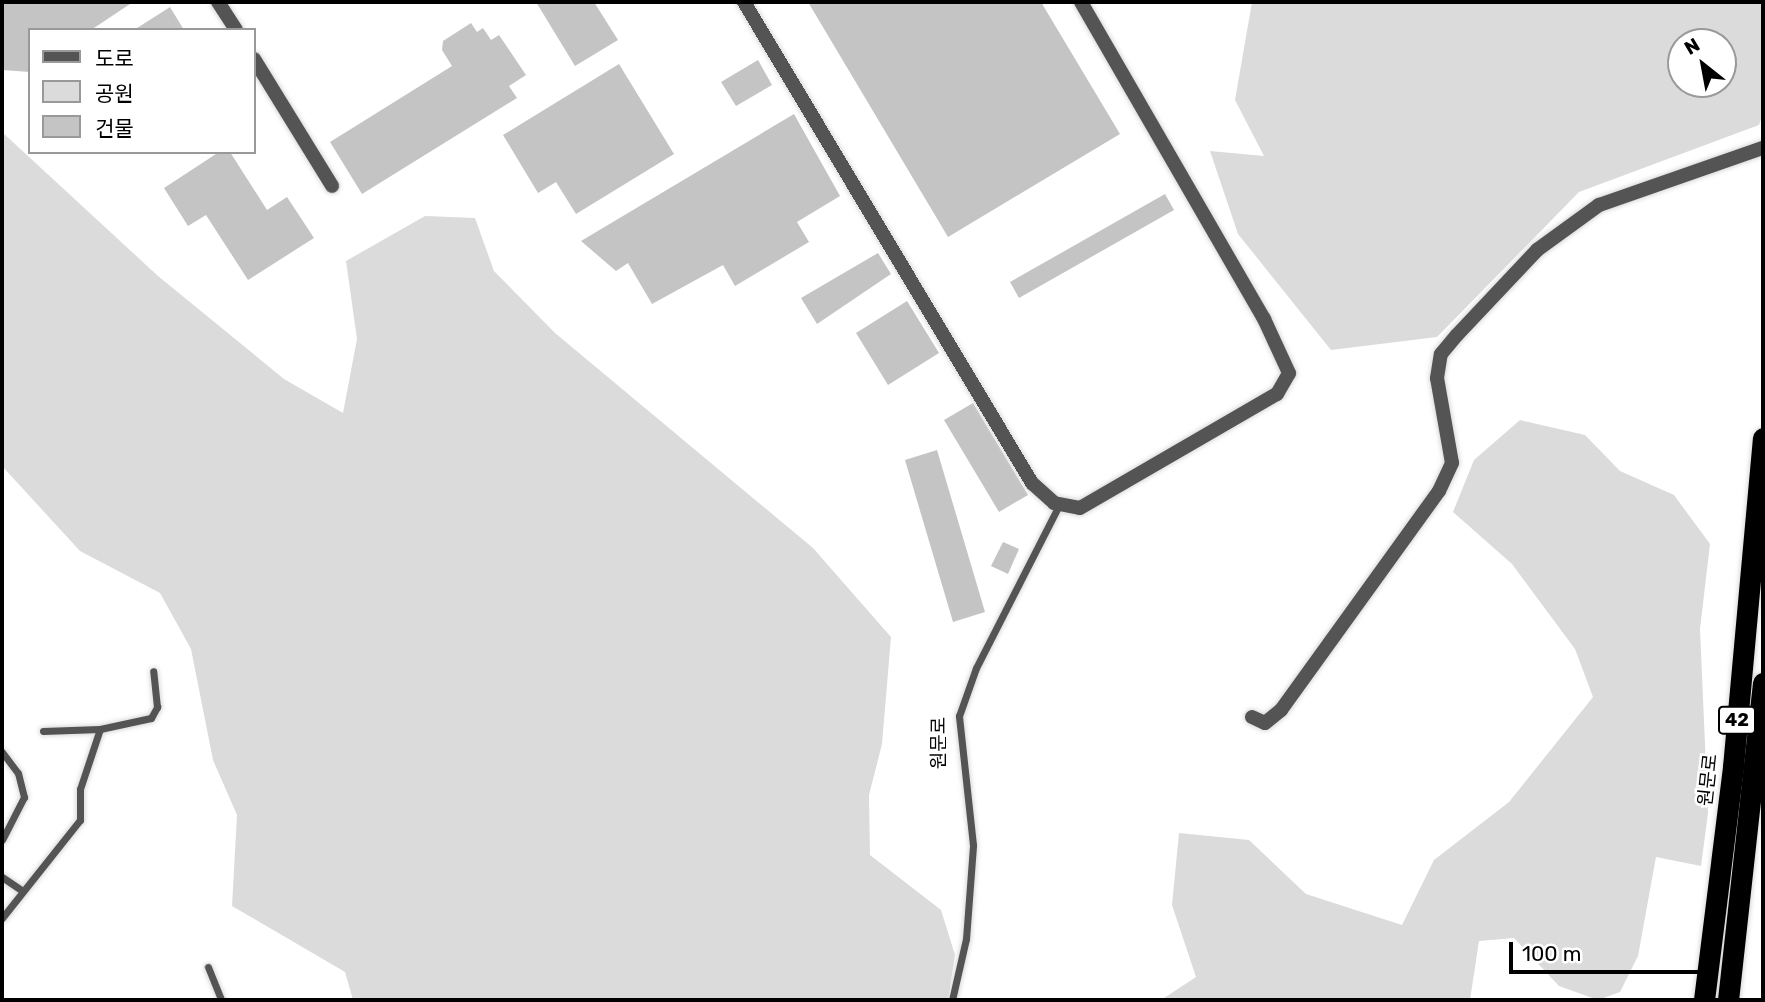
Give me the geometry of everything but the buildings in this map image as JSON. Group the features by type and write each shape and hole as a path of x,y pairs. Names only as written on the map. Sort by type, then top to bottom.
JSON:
{"highway":[{"name":"원문로","path":"1703,1000 1763,438"},
{"name":"42","path":"1728,1000 1763,682"}],"street":[{"path":"218,2 235,28"},
{"path":"744,2 1032,483 1059,505 1080,508 1264,403 1286,385 1289,373 1264,319 1081,2"},
{"path":"256,62 332,186"},
{"path":"1252,717 1265,723 1281,710 1439,491 1452,463 1437,378 1441,354 1457,335 1537,250 1599,205 1763,148"}],"lane":[{"name":"원문로","path":"952,1000 966,939 974,845 962,783 959,716 976,668 1059,505"},
{"path":"43,731 100,729 151,718 157,707 153,671"},
{"path":"2,918 80,820 80,789 100,729"},
{"path":"2,752 18,773 24,797 2,840"},
{"path":"2,877 23,891"},
{"path":"208,967 220,1000"}],"green space":[{"path":"1252,2 1763,2 1763,114 1759,125 1579,192 1437,337 1331,350 1238,234 1210,151 1264,156 1235,100"},
{"path":"2,132 158,276 284,379 343,413 357,339 346,261 425,216 475,218 494,271 555,333 813,548 891,637 882,744 869,795 870,855 941,910 955,955 948,1000 353,1000 345,972 232,906 237,815 213,760 191,649 160,593 80,551 2,466"},
{"path":"1520,420 1585,435 1620,471 1674,495 1710,544 1700,629 1708,813 1701,866 1656,857 1638,956 1620,992 1598,1000 1559,986 1514,938 1479,941 1470,1000 1161,1000 1196,977 1172,905 1179,833 1249,840 1306,894 1402,925 1434,860 1509,802 1593,697 1575,649 1512,564 1453,512 1474,460"}]}
